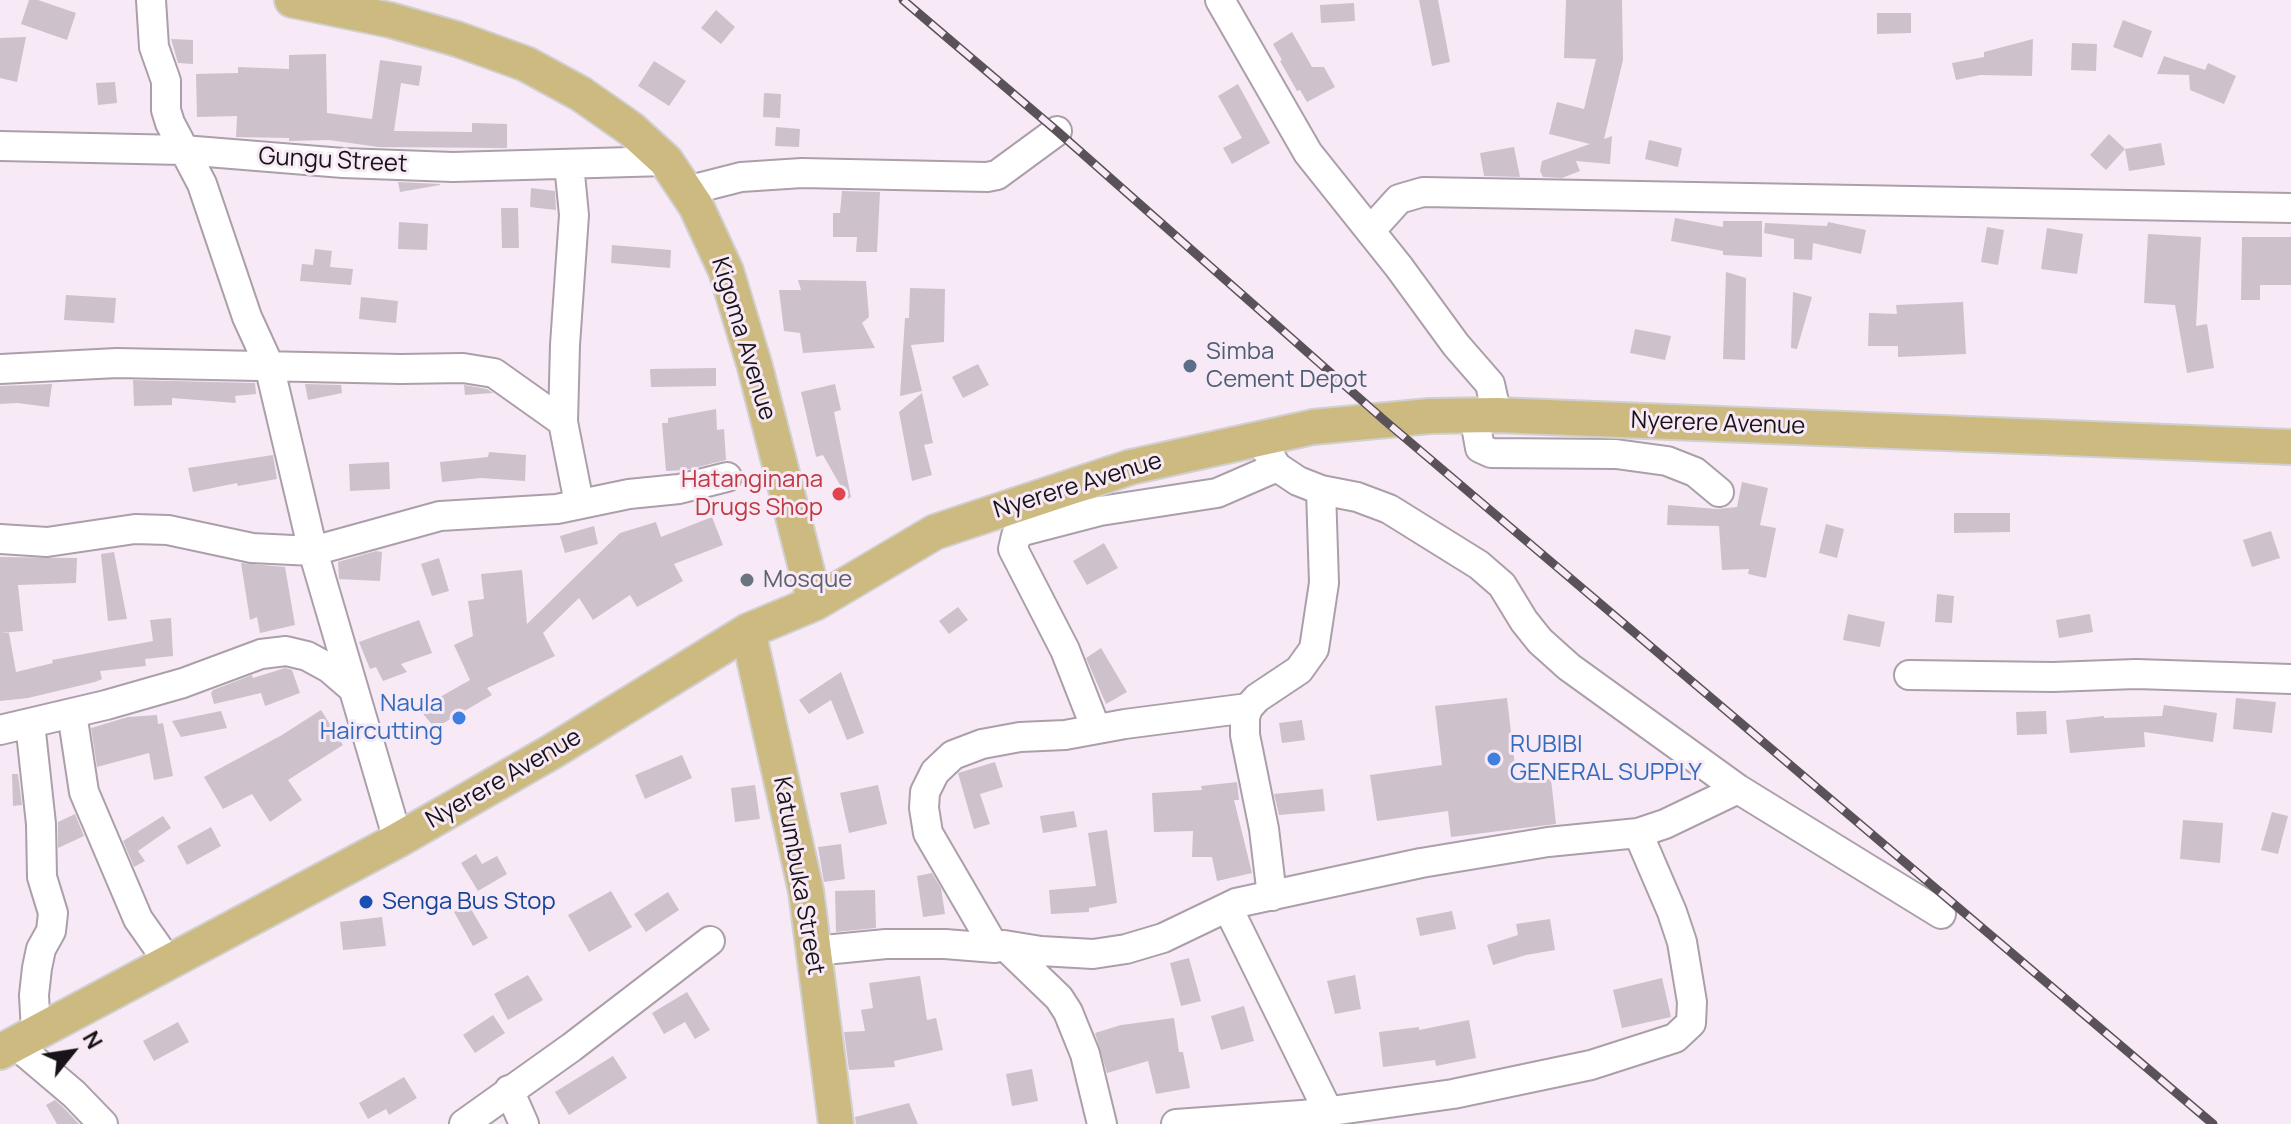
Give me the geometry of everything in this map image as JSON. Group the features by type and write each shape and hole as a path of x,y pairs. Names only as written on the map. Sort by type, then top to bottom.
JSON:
{"main road":[{"name":"Kigoma Avenue","path":"292,0 390,20 457,39 526,64 581,94 631,129 666,161 696,206 726,271 755,367 815,603"},
{"name":"Nyerere Avenue","path":"17,1043 398,840 553,751 748,631 815,603 935,532 1131,467 1268,453 1313,427 1430,416 1486,415 2291,447"},
{"name":"Katumbuka Street","path":"748,631 806,891 836,1124"}],"street":[{"path":"151,0 154,47 166,81 166,110 202,184 247,317 269,365 313,551 398,840"},
{"path":"1220,0 1308,153 1371,230 1456,345 1490,384 1480,448 1491,453 1616,454 1667,461 1695,472 1719,492"},
{"path":"686,191 741,177 802,173 987,177 997,175 1057,131"},
{"name":"Gungu Street","path":"0,146 183,150 453,167 666,161"},
{"path":"569,164 574,215 563,422 579,503"},
{"path":"1371,230 1399,199 1423,192 2291,208"},
{"path":"0,369 117,363 463,368 494,373 563,422"},
{"path":"1096,729 1060,640 1013,549 1016,536 1023,531 1100,511 1217,493 1268,453 1298,481 1389,509 1479,565 1502,585 1540,641 1569,667 1738,789 1941,914"},
{"path":"0,539 47,542 135,529 168,530 252,548 313,551 440,516 557,509 629,494 679,489 727,477"},
{"path":"1272,896 1264,829 1245,735 1245,717 1257,698 1299,670 1314,649 1324,583 1321,490"},
{"path":"0,730 183,683 261,654 286,651 307,656 329,668 351,687"},
{"path":"1909,675 2053,677 2136,674 2291,679"},
{"path":"1102,1124 1085,1054 1068,1012 1059,998 1000,946 928,833 925,792 935,772 953,755 982,744 1248,708"},
{"path":"72,713 84,792 132,907 169,963"},
{"path":"30,723 41,824 42,877 53,913 51,931 41,949 17,1043 103,1124"},
{"path":"814,951 886,944 1000,946 1093,954 1126,949 1163,938 1236,903 1421,863 1548,842 1638,833 1665,824 1738,789"},
{"path":"1176,1124 1312,1117 1453,1094 1641,1051 1675,1038 1691,1023 1692,1002 1682,942 1638,833"},
{"path":"1228,908 1312,1117"},
{"path":"464,1124 572,1047 710,941"},
{"path":"509,1090 524,1124"}],"building":[{"path":"29,0 76,13 67,40 21,24"},
{"path":"1419,0 1438,0 1450,62 1432,66"},
{"path":"1566,0 1622,0 1623,60 1604,139 1612,136 1610,164 1576,161 1580,171 1562,178 1543,177 1540,171 1542,161 1590,144 1549,134 1557,102 1584,109 1596,59 1564,58"},
{"path":"1354,3 1355,21 1321,23 1320,5"},
{"path":"716,10 735,27 721,44 701,28"},
{"path":"1877,13 1911,13 1911,33 1877,34"},
{"path":"2123,20 2152,31 2142,58 2113,47"},
{"path":"1292,32 1312,67 1324,67 1335,87 1307,102 1300,90 1297,91 1273,44"},
{"path":"26,37 17,82 0,78 0,38"},
{"path":"171,39 193,40 193,64 178,63"},
{"path":"2033,39 2032,76 1980,75 1956,80 1952,63 1984,57 1984,52"},
{"path":"2072,43 2097,44 2096,71 2071,70"},
{"path":"326,54 327,113 372,119 380,60 422,66 419,86 401,83 394,131 472,132 472,123 507,124 507,148 378,147 329,140 236,137 237,116 197,117 196,74 238,73 238,67 289,69 289,55"},
{"path":"2164,56 2205,70 2208,63 2236,76 2224,104 2190,90 2189,75 2157,74"},
{"path":"654,61 686,81 669,106 638,86"},
{"path":"115,82 117,103 98,105 96,83"},
{"path":"1238,84 1270,143 1232,164 1223,148 1242,138 1218,96"},
{"path":"764,93 781,94 780,118 763,117"},
{"path":"776,127 800,129 799,147 775,146"},
{"path":"2109,134 2125,149 2106,170 2090,155"},
{"path":"1649,140 1682,148 1678,167 1645,159"},
{"path":"2161,143 2165,165 2129,171 2125,149"},
{"path":"1514,147 1520,177 1484,176 1480,153"},
{"path":"398,182 440,184 440,185 400,192"},
{"path":"531,188 555,191 556,210 530,207"},
{"path":"842,191 880,192 877,252 856,252 857,237 833,237 833,213 840,213"},
{"path":"501,208 518,208 519,248 502,248"},
{"path":"1675,218 1723,227 1723,221 1762,221 1762,257 1723,255 1723,251 1671,241"},
{"path":"399,222 428,224 427,250 398,249"},
{"path":"1828,222 1866,230 1861,254 1813,243 1812,260 1794,259 1794,239 1764,233 1765,223 1827,226"},
{"path":"1987,227 2004,230 1998,265 1981,262"},
{"path":"2047,228 2083,234 2077,274 2041,269"},
{"path":"2148,234 2201,237 2196,326 2207,324 2214,368 2187,373 2175,305 2144,303"},
{"path":"2242,237 2291,237 2291,285 2260,285 2260,300 2241,300"},
{"path":"612,245 671,250 670,268 611,263"},
{"path":"315,249 332,251 330,267 353,269 351,285 300,281 302,264 313,265"},
{"path":"1726,272 1746,278 1745,360 1723,359"},
{"path":"798,280 866,281 869,317 862,323 875,348 803,353 800,333 784,331 779,290 801,290"},
{"path":"910,288 945,289 944,342 911,345 922,391 900,396 905,318 909,318"},
{"path":"1793,292 1812,297 1797,349 1791,348"},
{"path":"66,295 116,298 114,323 64,320"},
{"path":"361,297 398,301 396,323 359,319"},
{"path":"1963,302 1966,354 1898,357 1898,346 1868,346 1869,313 1897,314 1896,305"},
{"path":"1635,329 1671,336 1665,360 1630,353"},
{"path":"978,364 989,385 963,398 952,377"},
{"path":"716,368 716,386 651,387 650,369"},
{"path":"133,380 255,383 256,394 235,396 236,403 172,398 172,405 134,406"},
{"path":"52,384 49,407 0,404 0,386"},
{"path":"305,384 341,385 342,393 308,400"},
{"path":"835,384 841,410 834,412 851,497 848,499 823,455 816,457 801,392"},
{"path":"464,385 487,389 493,393 465,395"},
{"path":"922,393 933,443 924,445 932,475 912,481 899,412"},
{"path":"716,409 717,430 724,429 726,460 686,470 666,471 662,423 668,423 668,418"},
{"path":"489,452 526,455 525,481 481,478 442,482 440,462 488,457"},
{"path":"273,455 277,479 193,492 188,468"},
{"path":"389,462 390,489 350,491 349,464"},
{"path":"1742,482 1768,488 1760,525 1776,528 1766,578 1748,574 1749,569 1722,570 1719,526 1667,525 1668,505 1717,509 1737,507"},
{"path":"1954,513 2010,513 2010,532 1954,533"},
{"path":"712,517 723,545 674,564 683,581 637,607 630,595 593,620 579,598 543,633 555,656 487,688 492,695 435,728 419,709 470,680 454,645 473,636 468,601 484,599 481,574 522,570 527,624 620,533 656,522 661,537"},
{"path":"1826,524 1844,529 1837,558 1819,553"},
{"path":"594,526 598,544 565,553 560,536"},
{"path":"2271,531 2280,558 2252,567 2243,540"},
{"path":"1104,543 1118,568 1087,585 1073,561"},
{"path":"114,552 127,619 108,621 101,554"},
{"path":"382,552 380,581 339,579 338,562"},
{"path":"0,557 77,558 76,583 18,585 23,631 1,633 9,633 16,672 53,663 52,660 153,641 150,620 171,618 173,656 145,659 146,666 100,671 102,679 95,682 28,698 0,701"},
{"path":"439,558 449,591 432,596 421,564"},
{"path":"241,563 285,567 295,625 260,633 257,617 250,620"},
{"path":"1937,594 1954,596 1952,623 1935,622"},
{"path":"958,607 968,620 949,634 939,621"},
{"path":"1848,614 1885,622 1880,647 1843,640"},
{"path":"2090,614 2093,632 2059,638 2056,620"},
{"path":"419,620 432,653 401,664 407,672 383,681 376,667 370,669 359,642"},
{"path":"1101,648 1127,692 1106,704 1086,658"},
{"path":"285,668 292,670 300,693 265,706 261,693 214,704 213,690 252,675 253,678"},
{"path":"841,672 864,733 847,740 831,700 809,714 799,700"},
{"path":"1507,698 1517,783 1551,779 1556,824 1451,837 1448,811 1377,821 1370,775 1442,765 1435,706"},
{"path":"2236,698 2276,702 2272,733 2233,729"},
{"path":"2164,705 2217,713 2213,742 2144,732 2145,747 2070,753 2066,720 2104,716 2162,716"},
{"path":"321,710 343,745 288,780 302,800 270,822 252,794 223,809 204,777"},
{"path":"221,711 227,728 181,737 172,721"},
{"path":"2046,711 2047,734 2017,735 2016,712"},
{"path":"157,715 158,724 163,723 173,776 154,780 149,753 97,767 91,728 128,717"},
{"path":"1302,720 1305,740 1282,743 1279,723"},
{"path":"682,755 692,778 645,799 635,775"},
{"path":"995,762 1003,787 980,794 990,824 974,829 958,773"},
{"path":"12,774 18,774 22,805 13,806"},
{"path":"1237,782 1239,800 1234,800 1252,873 1217,881 1212,857 1192,857 1193,831 1154,832 1152,793 1202,790 1201,786"},
{"path":"755,785 760,819 735,822 731,788"},
{"path":"878,785 887,824 849,833 840,793"},
{"path":"1323,789 1325,811 1279,815 1274,794"},
{"path":"1074,811 1077,827 1043,833 1040,816"},
{"path":"2272,812 2288,816 2278,854 2261,850"},
{"path":"75,814 84,836 58,848 58,822"},
{"path":"163,816 171,828 138,851 145,861 134,867 123,841"},
{"path":"2183,820 2223,823 2220,863 2180,859"},
{"path":"211,827 221,846 187,865 177,846"},
{"path":"1107,830 1117,903 1089,908 1089,912 1051,914 1049,890 1096,886 1088,833"},
{"path":"841,844 845,879 824,882 818,847"},
{"path":"476,854 482,864 497,856 507,874 478,891 461,863"},
{"path":"932,873 941,888 945,914 923,917 917,876"},
{"path":"875,890 876,928 836,932 835,891"},
{"path":"611,891 632,927 589,952 568,915"},
{"path":"668,892 679,910 646,932 634,914"},
{"path":"468,904 488,938 473,946 454,912"},
{"path":"1452,911 1456,929 1420,936 1416,918"},
{"path":"382,917 386,946 343,950 340,922"},
{"path":"1550,919 1555,950 1493,965 1487,945 1518,935 1516,924"},
{"path":"1189,958 1201,1001 1181,1006 1170,963"},
{"path":"528,975 543,1000 508,1020 494,994"},
{"path":"1355,975 1361,1009 1335,1014 1327,981"},
{"path":"920,976 927,1020 936,1018 943,1050 894,1061 895,1067 849,1070 844,1032 865,1031 861,1010 873,1008 869,983"},
{"path":"1662,978 1671,1017 1622,1028 1613,990"},
{"path":"687,992 710,1030 695,1039 685,1022 664,1034 652,1013"},
{"path":"1244,1006 1254,1041 1221,1050 1211,1016"},
{"path":"493,1015 505,1033 475,1053 463,1035"},
{"path":"1174,1018 1179,1052 1183,1052 1190,1088 1156,1094 1148,1061 1107,1073 1095,1033 1121,1025"},
{"path":"1469,1020 1476,1058 1436,1066 1435,1060 1383,1067 1379,1032 1419,1027 1419,1030"},
{"path":"178,1022 189,1042 154,1061 143,1041"},
{"path":"613,1056 627,1078 569,1115 555,1092"},
{"path":"1032,1069 1038,1101 1012,1106 1006,1074"},
{"path":"404,1077 417,1098 389,1115 386,1109 368,1119 359,1103"},
{"path":"55,1100 79,1124 57,1124 46,1105"},
{"path":"909,1103 918,1124 856,1124 855,1117"}],"railway":[{"path":"903,0 1057,131 1384,420 2213,1124"}],"place":[{"name":"Simba Cement Depot","path":"1190,366"},
{"name":"Hatanginana Drugs Shop","path":"839,494"},
{"name":"Mosque","path":"747,580"},
{"name":"Naula Haircutting","path":"459,718"},
{"name":"RUBIBI GENERAL SUPPLY","path":"1494,759"},
{"name":"Senga Bus Stop","path":"366,902"}]}
